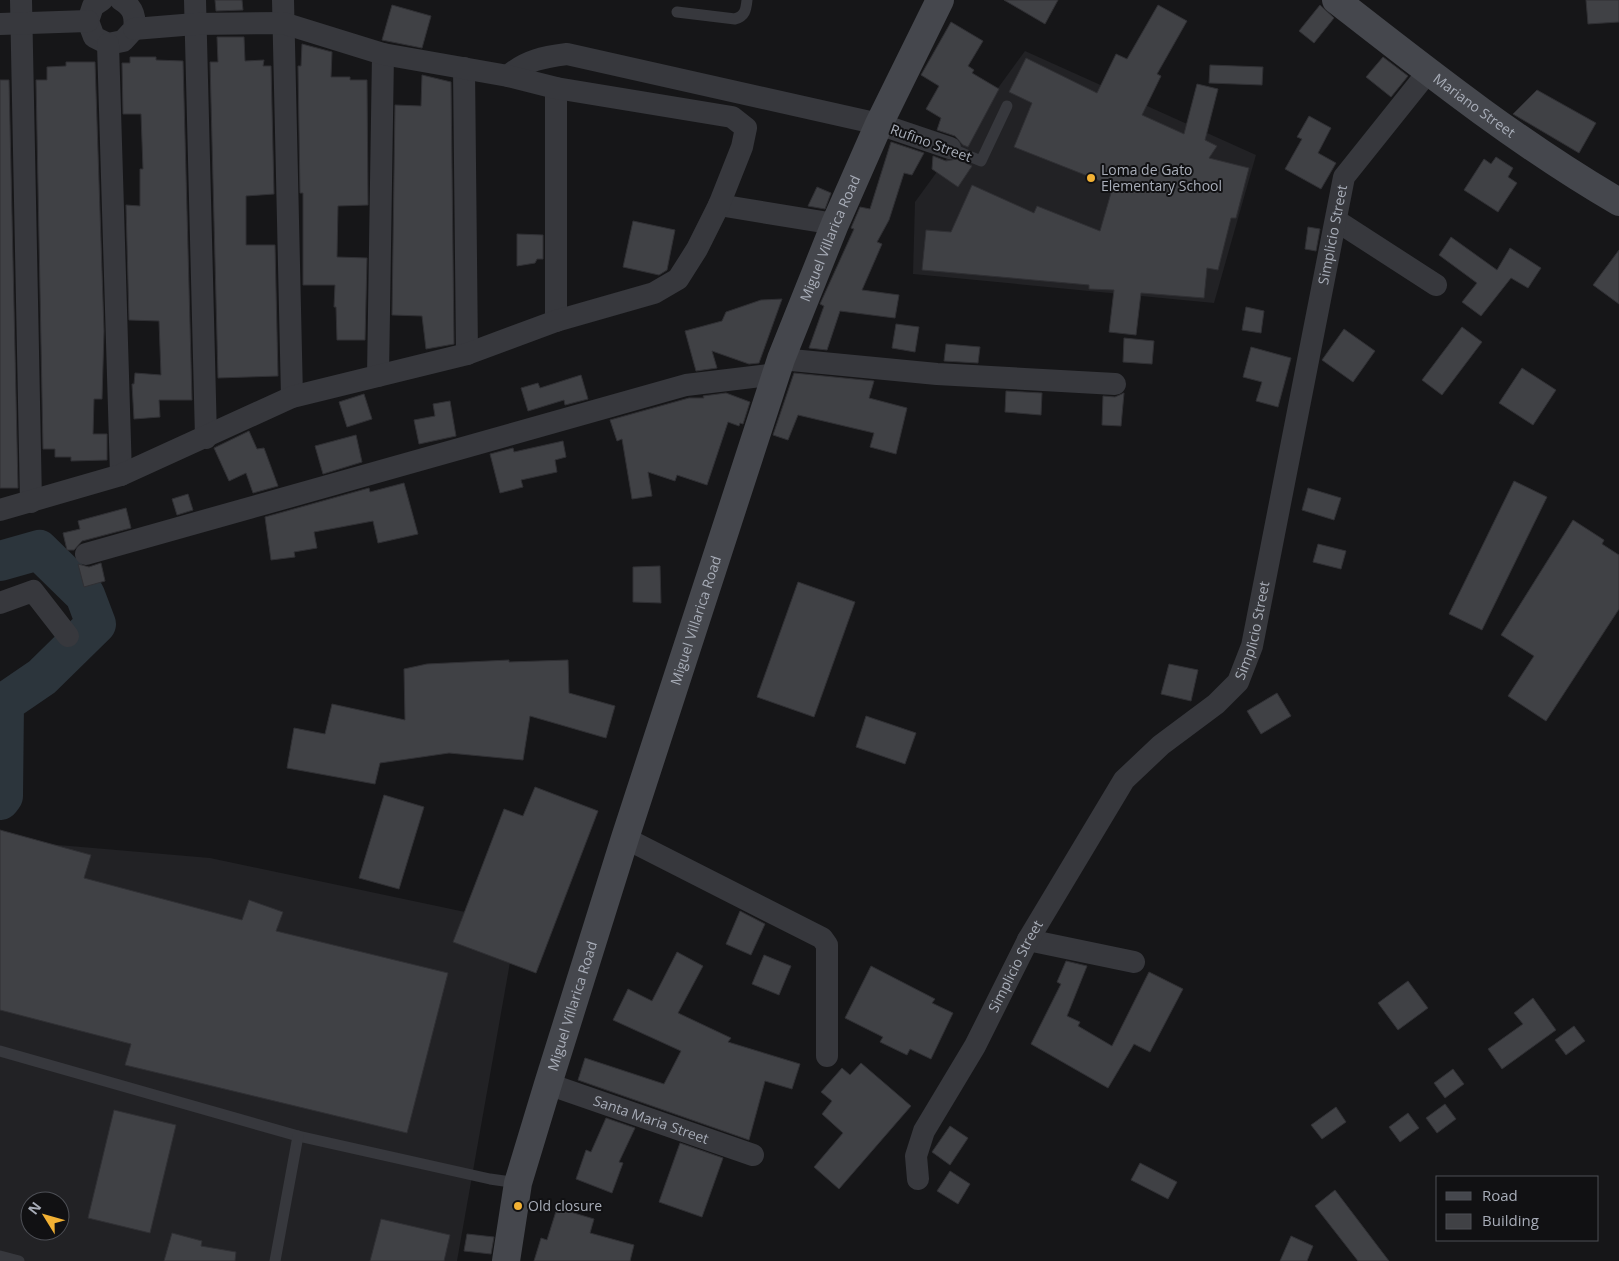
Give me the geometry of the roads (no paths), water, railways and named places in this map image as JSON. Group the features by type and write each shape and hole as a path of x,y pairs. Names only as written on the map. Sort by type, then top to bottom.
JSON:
{"main road":[{"name":"Miguel Villarica Road","path":"506,1261 518,1183 548,1084 625,838 779,367 835,224 879,124 940,0"},
{"name":"Mariano Street","path":"1336,0 1428,72 1581,180 1619,202"}],"street":[{"path":"21,0 11,24 31,502"},
{"path":"0,510 121,475 206,438 292,397 466,354 556,322 654,293 678,279 697,249 720,204 742,147 746,128 732,117 556,88 508,76 383,54 283,23 195,24 134,29 123,41 108,44 94,36 88,21 93,6 102,0"},
{"path":"121,0 129,5 133,13 134,29"},
{"path":"195,0 206,438"},
{"path":"283,0 292,397"},
{"path":"11,24 88,21"},
{"path":"108,44 121,475"},
{"path":"378,376 383,54"},
{"name":"Rufino Street","path":"508,76 519,67 541,57 567,54 879,124 950,148"},
{"path":"464,68 466,354"},
{"name":"Simplicio Street","path":"918,1179 916,1156 924,1132 975,1046 1028,940 1124,780 1161,745 1201,717 1238,682 1252,646 1337,221 1344,176 1428,72"},
{"path":"556,88 556,322"},
{"path":"720,204 835,224"},
{"path":"1337,221 1436,286"},
{"path":"86,554 686,385 779,367 1115,384"},
{"path":"0,603 33,591 68,636"},
{"path":"625,838 822,938 827,946 827,1056"},
{"path":"1028,940 1134,962"},
{"name":"Santa Maria Street","path":"548,1084 753,1155"}],"lane":[{"path":"677,12 734,19 741,17 746,11 748,0"},
{"name":"Rufino Street","path":"950,148 982,161 1007,106"},
{"path":"0,1051 298,1136 490,1179 518,1183"},
{"path":"274,1261 298,1136"},
{"path":"0,1256 19,1261"}],"waterway":[{"path":"0,561 39,550 85,595 96,624 42,677 4,703 3,796 0,800"}],"place":[{"name":"Loma de Gato Elementary School","path":"1091,178"},
{"name":"Old closure","path":"518,1206"}]}
